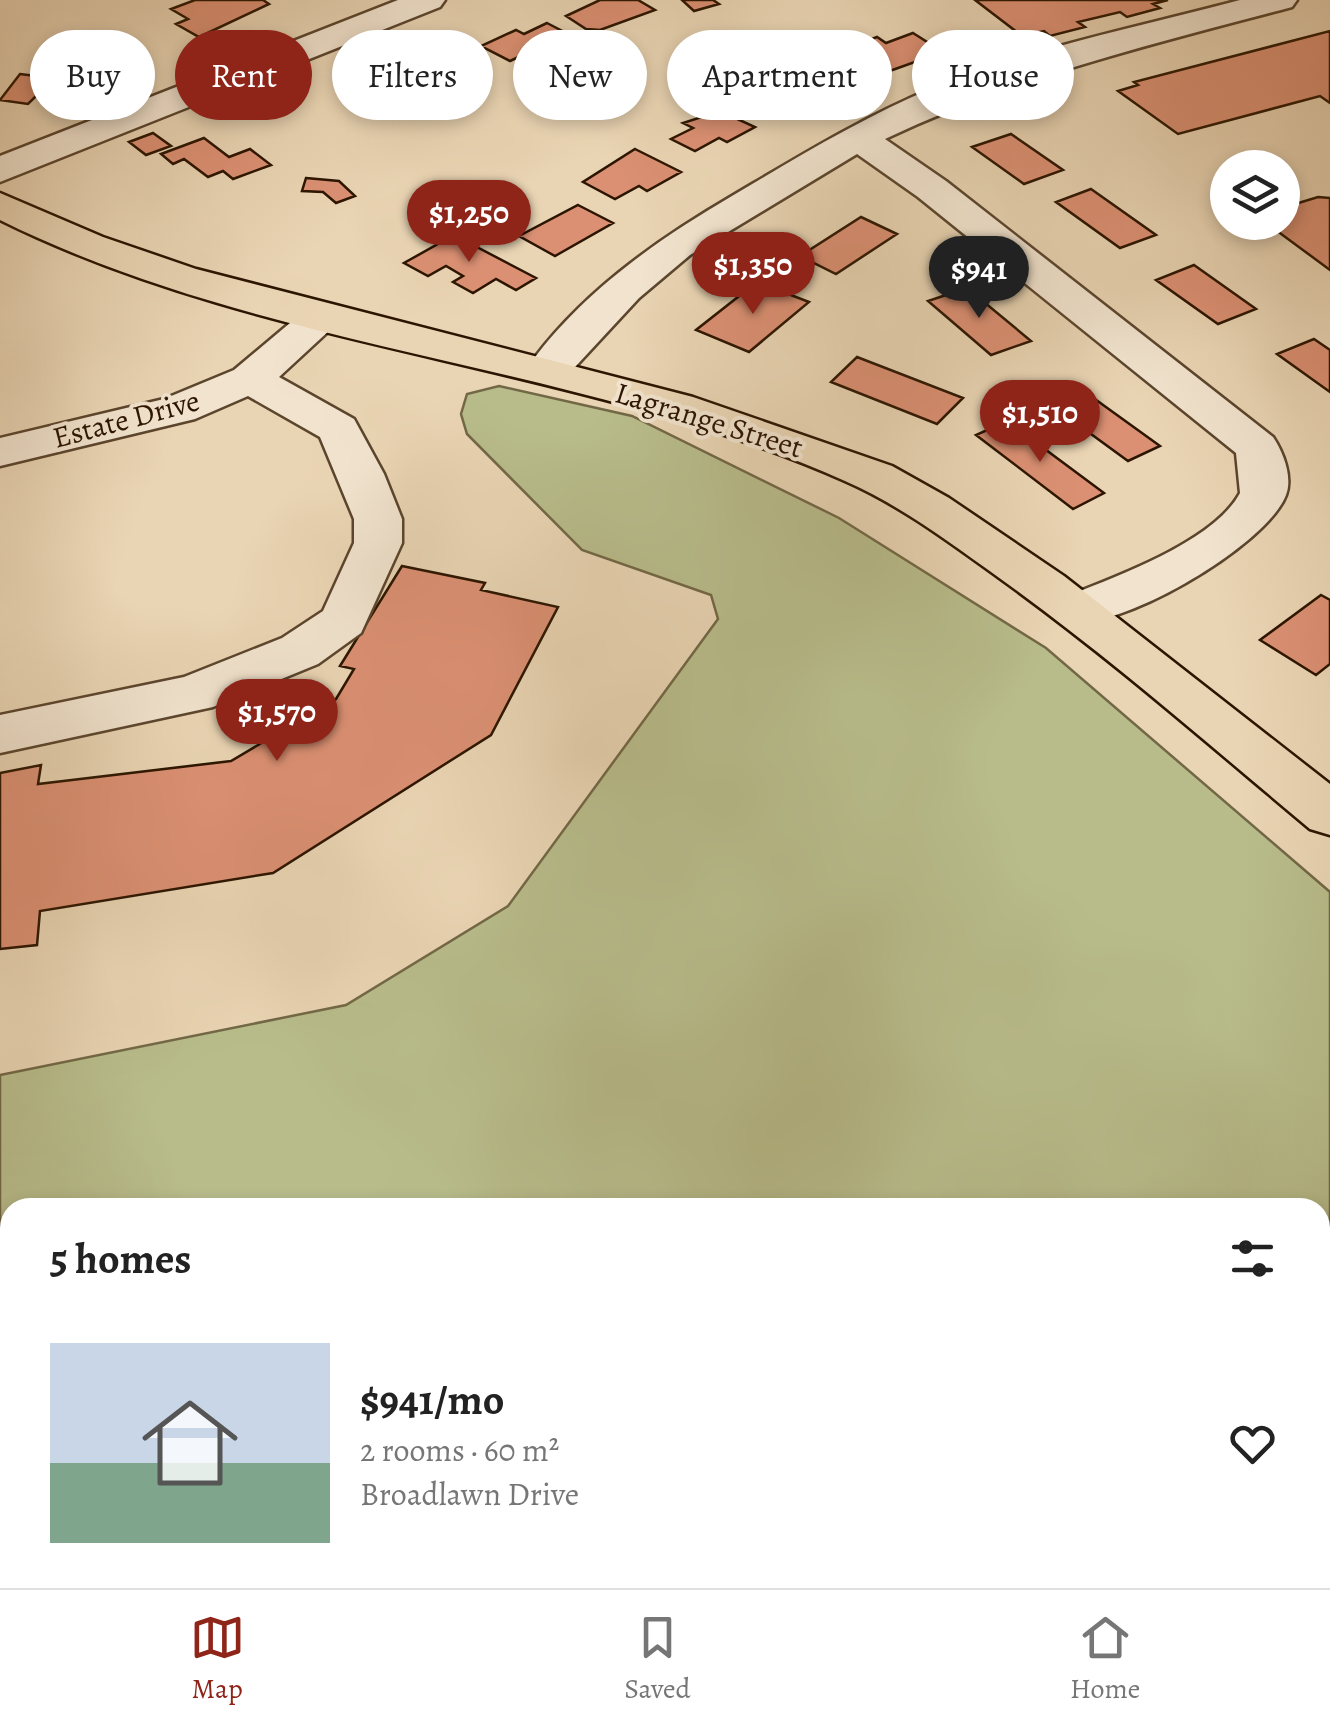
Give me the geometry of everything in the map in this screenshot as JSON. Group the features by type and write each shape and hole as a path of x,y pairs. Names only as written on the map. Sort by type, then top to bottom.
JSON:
{"main road":[{"name":"Lagrange Street","path":"0,205 112,256 324,316 547,371 769,436 859,469 928,504 1080,610 1330,814"}],"street":[{"path":"0,170 428,0"},
{"path":"547,371 624,289 676,246 858,138 948,94 1066,56 1280,0"},
{"path":"858,138 962,213 1257,447 1266,480 1264,498 1250,516 1164,574 1080,610"},
{"name":"Estate Drive","path":"0,452 179,410 250,379 324,316"},
{"path":"0,734 194,694 300,651 343,620 378,543 378,519 362,474 338,430 250,379"}],"green space":[{"path":"499,386 632,416 839,518 1046,648 1330,892 1330,1198 0,1198 0,1075 346,1005 508,906 718,619 711,595 582,550 467,434 461,414 467,394"}],"building":[{"path":"195,0 263,0 269,4 214,30 187,30 176,24 188,19 171,9"},
{"path":"600,0 638,0 655,10 600,30 586,29 566,16"},
{"path":"682,0 713,0 719,4 694,11"},
{"path":"975,0 1168,0 1153,4 1160,8 1127,17 1120,12 1078,22 1085,27 1073,30 1014,30"},
{"path":"547,23 560,30 532,30"},
{"path":"513,31 513,60 493,52 493,41"},
{"path":"1330,31 1330,103 1320,96 1178,134 1118,91 1138,85 1134,82"},
{"path":"912,33 912,63 892,70 892,41"},
{"path":"20,74 30,75 28,104 0,100"},
{"path":"740,120 755,127 727,142 719,138 695,151 671,139 693,128 683,123"},
{"path":"153,133 171,146 146,155 129,142"},
{"path":"1011,134 1063,170 1024,184 972,147"},
{"path":"204,138 229,157 250,149 271,165 233,179 223,171 208,177 184,159 173,164 161,154"},
{"path":"635,149 681,172 647,191 639,186 615,199 583,182"},
{"path":"306,178 339,181 355,196 336,203 323,192 302,191"},
{"path":"1091,189 1156,235 1120,248 1056,202"},
{"path":"1330,198 1330,270 1289,240 1300,240 1300,202"},
{"path":"578,205 613,223 555,256 519,236"},
{"path":"861,217 897,234 836,274 800,256"},
{"path":"454,235 536,278 516,290 496,279 473,293 453,282 463,276 446,266 428,276 404,263"},
{"path":"1194,265 1256,309 1218,324 1156,280"},
{"path":"757,282 809,302 749,352 696,330"},
{"path":"967,288 1031,341 991,355 928,301"},
{"path":"1314,339 1330,350 1330,392 1277,354"},
{"path":"857,357 963,398 937,424 831,382"},
{"path":"1074,384 1160,446 1128,461 1043,399"},
{"path":"1007,421 1104,493 1073,509 976,435"},
{"path":"402,566 485,583 481,590 558,607 491,735 273,873 40,911 37,945 0,949 0,773 41,765 38,784 231,761 336,699 354,669 340,666"},
{"path":"1321,595 1330,600 1330,664 1316,675 1260,640"}]}
